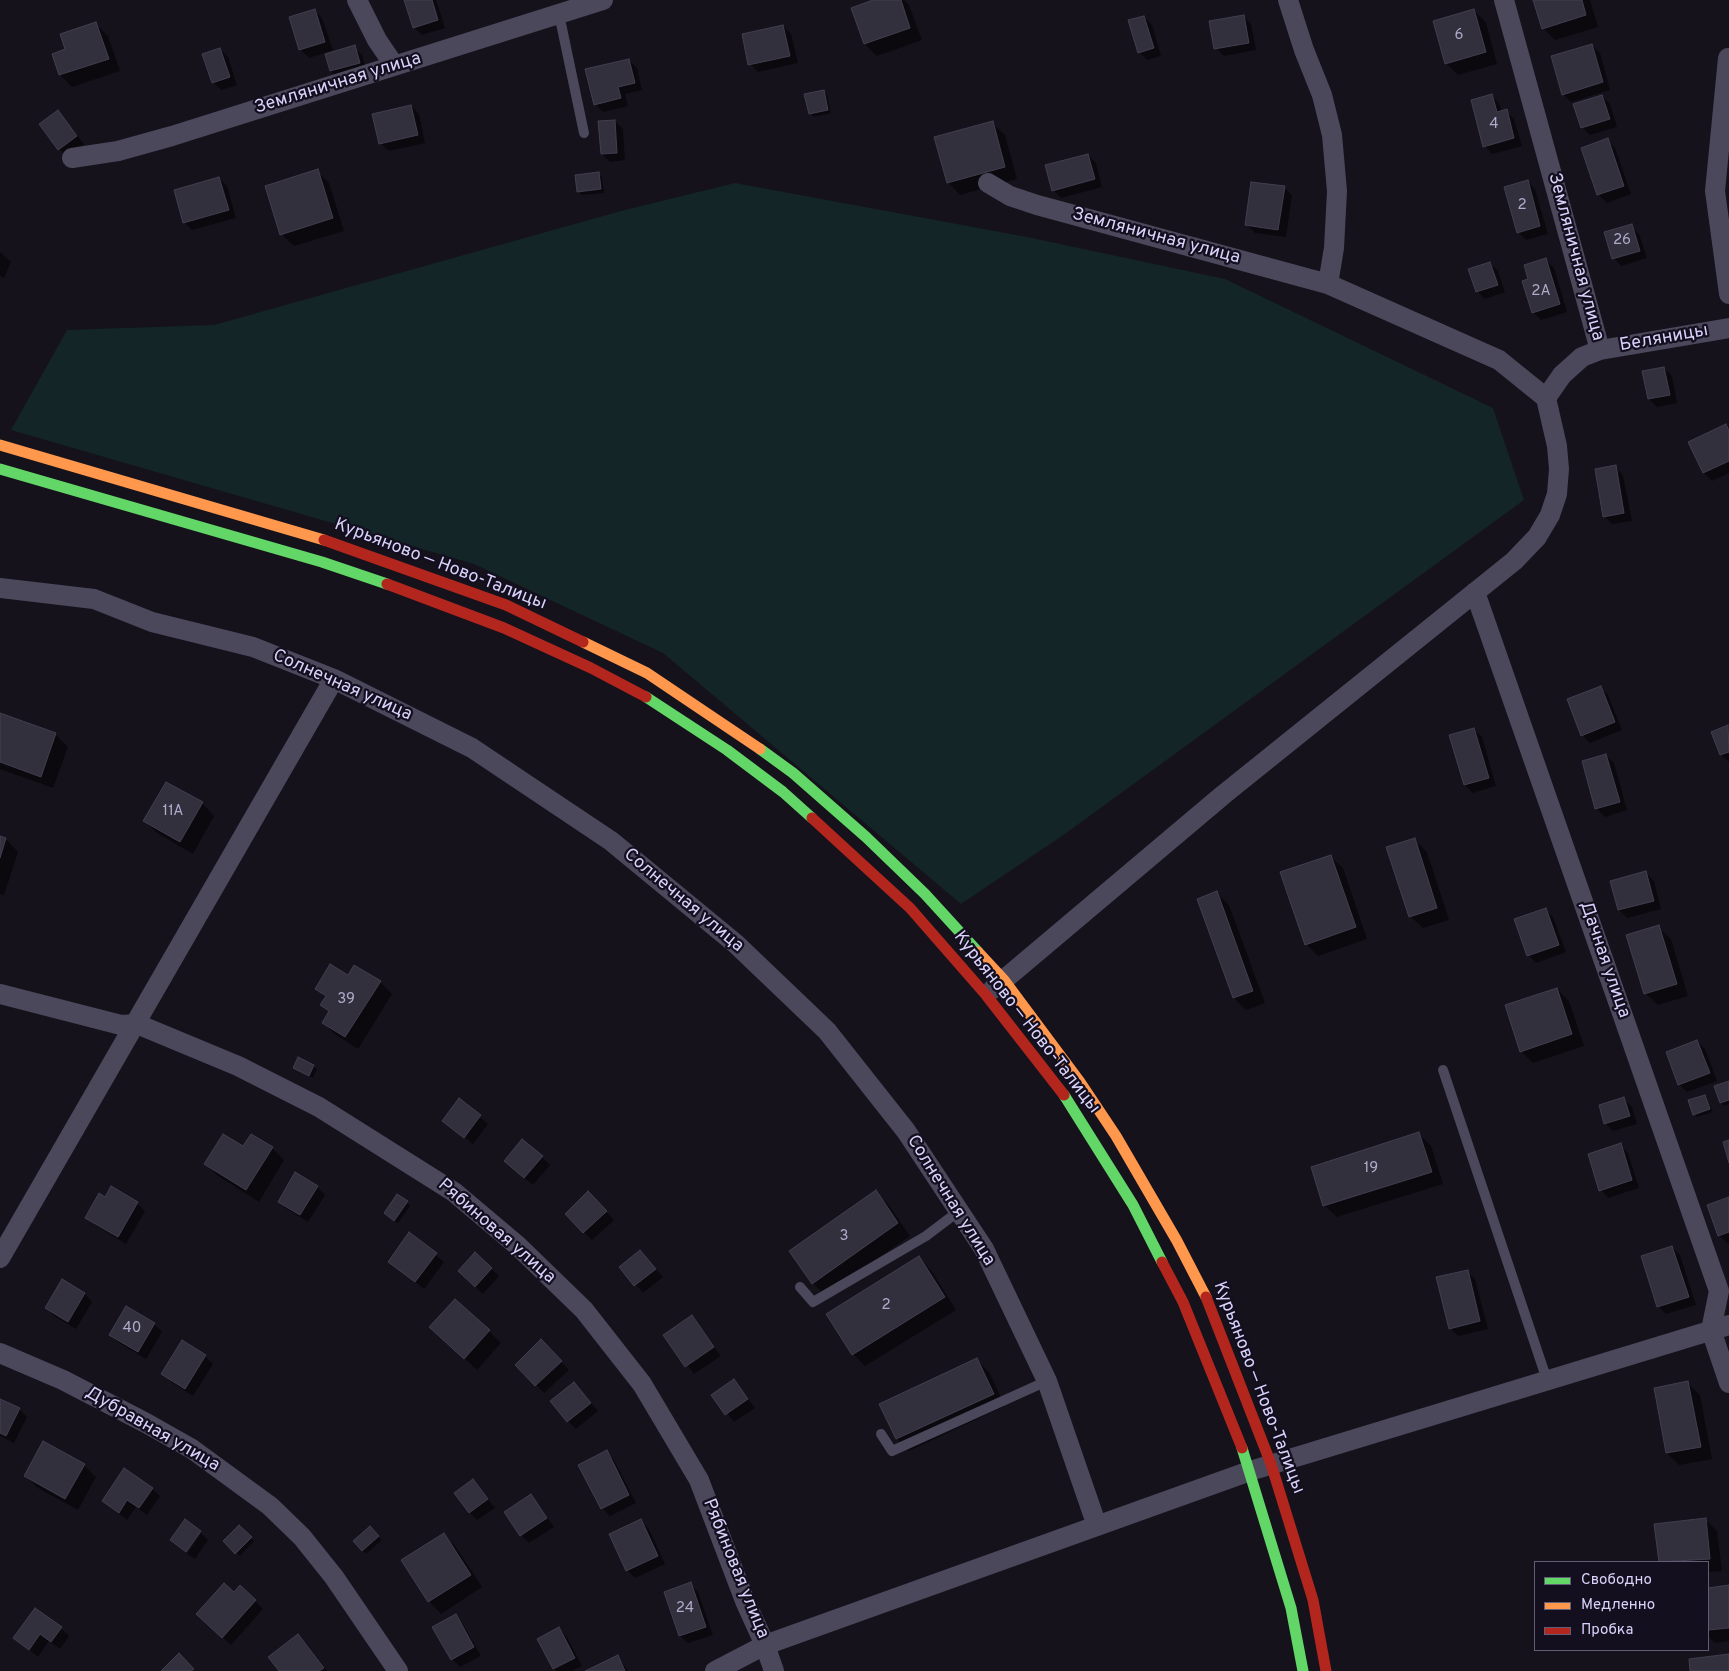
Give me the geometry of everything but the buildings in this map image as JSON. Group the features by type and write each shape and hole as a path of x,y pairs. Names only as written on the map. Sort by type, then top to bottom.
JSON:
{"main road":[{"name":"Курьяново — Ново-Талицы","path":"0,445 327,541 506,605 647,673 740,734 801,780 866,836 925,894 1004,980 1080,1082 1116,1136 1178,1241 1205,1294 1272,1464 1313,1600 1326,1671"},
{"name":"Курьяново — Ново-Талицы","path":"0,469 322,562 415,593 504,628 634,690 727,750 798,805 849,850 910,908 986,995 1063,1094 1137,1213 1182,1302 1226,1406 1250,1471 1291,1608 1303,1671"}],"street":[{"path":"357,0 377,40 394,65"},
{"name":"Земляничная улица","path":"72,158 118,151 172,136 602,0"},
{"path":"1288,0 1304,50 1322,95 1332,135 1337,191 1334,248 1328,284"},
{"name":"Земляничная улица","path":"988,183 1010,196 1038,205 1328,284 1499,360 1546,398 1562,375 1582,357 1600,350 1504,0"},
{"path":"1728,58 1715,191 1729,294"},
{"name":"Беляницы","path":"1600,350 1729,328"},
{"path":"986,995 1223,794 1514,561 1537,537 1550,515 1557,494 1559,469 1546,398"},
{"name":"Солнечная улица","path":"0,588 94,600 152,622 253,647 334,679 472,748 611,841 736,944 827,1031 906,1131 984,1249 1047,1381 1097,1526"},
{"name":"Дачная улица","path":"1475,592 1719,1291 1720,1327"},
{"path":"0,1258 137,1024 334,679"},
{"name":"Рябиновая улица","path":"0,994 121,1025 137,1024 238,1066 319,1107 392,1151 454,1192 518,1246 584,1310 642,1384 699,1480 745,1601 766,1645 774,1671"},
{"path":"715,1671 766,1645 1250,1471 1720,1327 1729,1384"},
{"name":"Дубравная улица","path":"0,1353 56,1377 192,1449 270,1506 302,1537 334,1577 398,1671"}],"lane":[{"path":"559,14 584,133"},
{"path":"1443,1070 1547,1380"},
{"path":"800,1287 813,1302 926,1236 959,1212"},
{"path":"881,1434 892,1451 1047,1381"}],"shaded area":[{"path":"735,183 1027,237 1225,279 1493,408 1524,500 1062,836 961,904 663,653 474,564 11,430 67,330 214,325 621,211"}],"traffic: fast":[{"path":"0,469 322,562 387,584"},
{"path":"646,697 727,750 783,792 812,818"},
{"path":"760,749 793,773 866,837 925,894 978,952"},
{"path":"1064,1095 1133,1205 1162,1262"},
{"path":"1242,1448 1291,1608 1303,1671"}],"traffic: slow":[{"path":"0,445 324,540"},
{"path":"583,642 647,673 760,749"},
{"path":"978,952 1004,980 1080,1082 1116,1136 1177,1241 1206,1297"}],"traffic: jam":[{"path":"324,540 506,605 583,642"},
{"path":"387,584 504,628 591,668 646,697"},
{"path":"812,818 910,908 986,995 1064,1095"},
{"path":"1162,1262 1183,1302 1242,1448"},
{"path":"1206,1297 1271,1464 1313,1600 1326,1671"}]}
